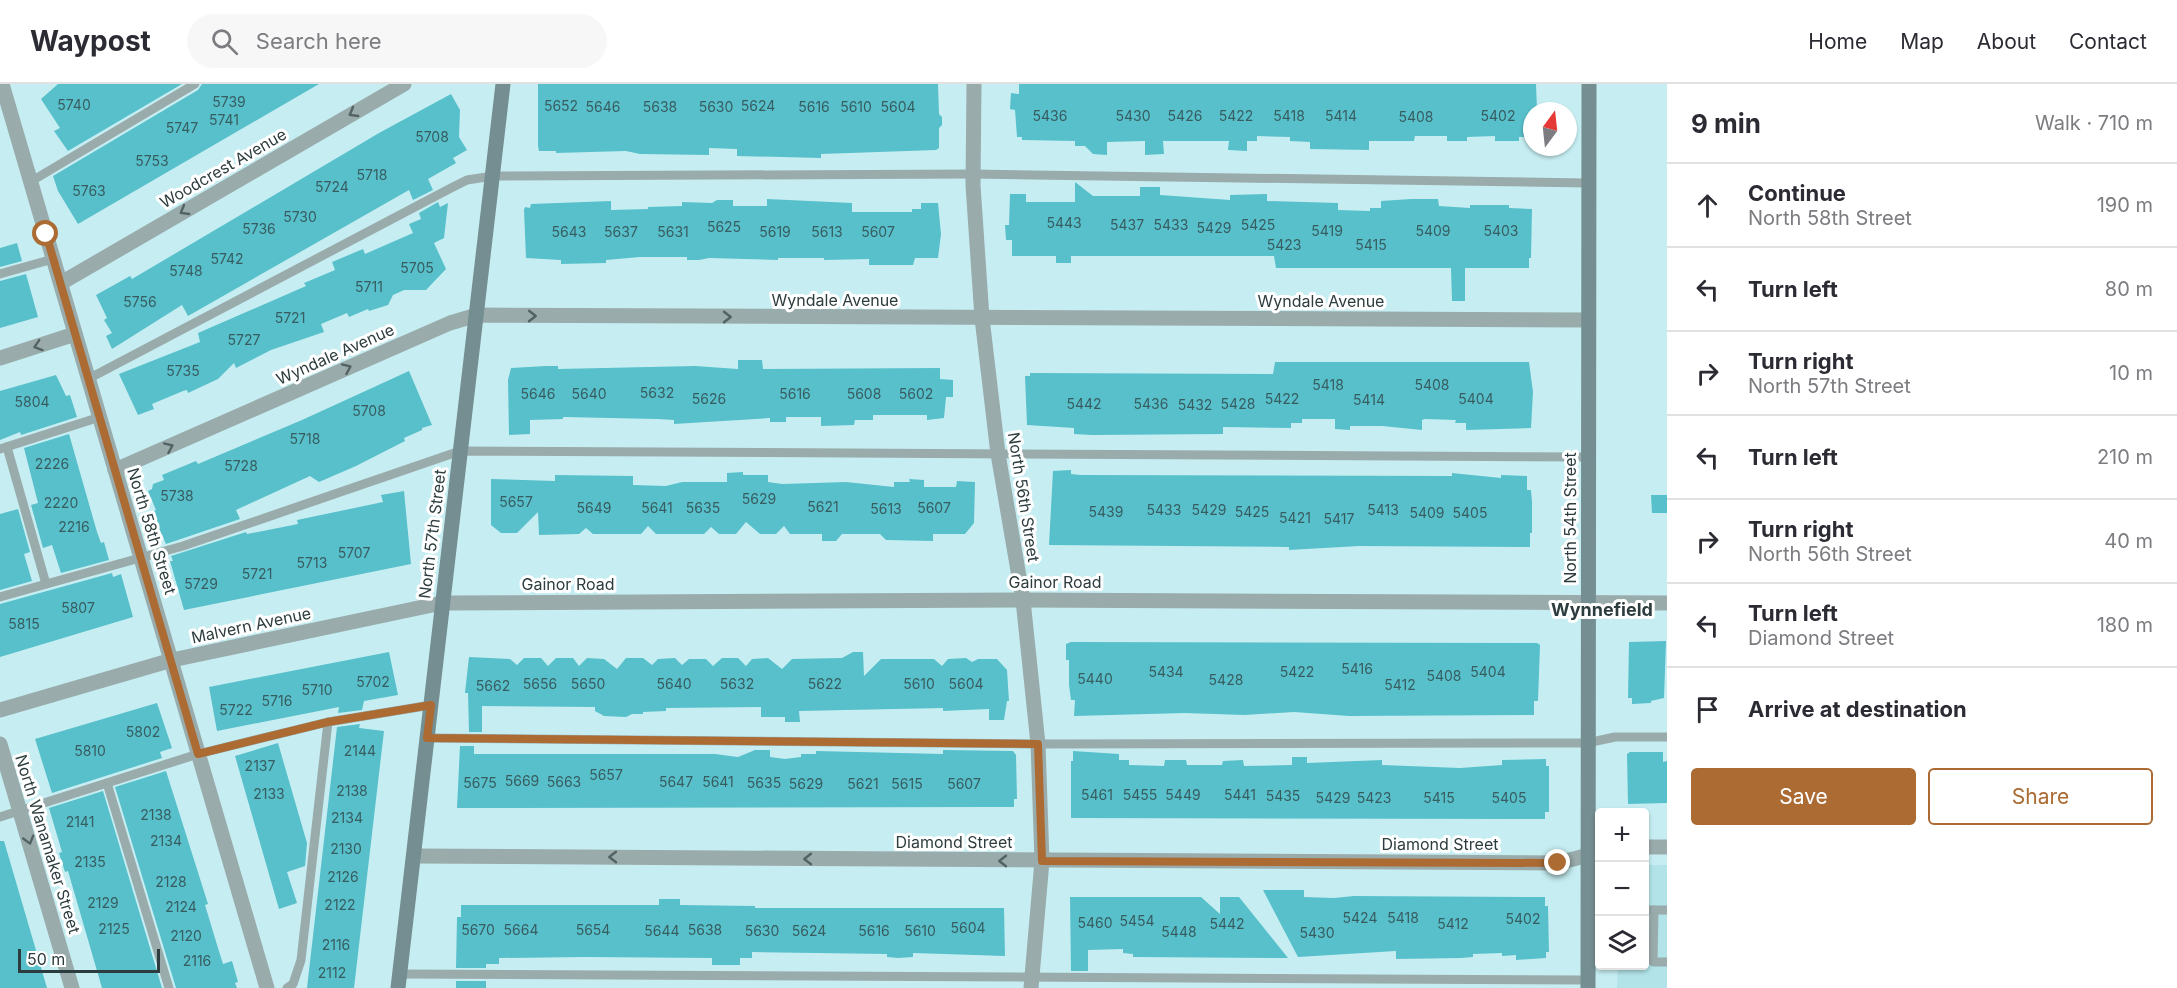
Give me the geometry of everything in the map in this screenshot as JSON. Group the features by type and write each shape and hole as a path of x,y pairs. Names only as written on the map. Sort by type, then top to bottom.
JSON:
{"street":[{"name":"North 58th Street","path":"2,84 267,988"},
{"name":"Woodcrest Avenue","path":"61,283 404,84"},
{"name":"North 57th Street","path":"399,981 503,84"},
{"name":"North 56th Street","path":"974,84 973,174 982,318 998,454 1023,600 1038,744 1042,861 1032,983"},
{"name":"North 54th Street","path":"1588,84 1587,743 1593,855 1593,911 1588,984"},
{"name":"Wyndale Avenue","path":"116,470 450,323 477,315 1587,320"},
{"path":"0,358 75,334"},
{"name":"Gainor Road","path":"442,603 1023,600 1667,603"},
{"name":"Malvern Avenue","path":"0,710 172,660 442,603"},
{"name":"North Wanamaker Street","path":"0,744 72,988"},
{"path":"1649,847 1667,847"},
{"name":"Diamond Street","path":"415,856 1558,863 1593,855"}],"lane":[{"path":"30,182 195,84"},
{"path":"88,379 459,184 493,176 973,174 1587,183"},
{"path":"0,274 53,259"},
{"path":"46,584 4,448 100,417"},
{"path":"0,597 140,556 183,546 460,451 1588,457"},
{"path":"0,817 198,754 328,722 431,705"},
{"path":"287,988 293,984 301,960 328,722"},
{"path":"427,738 1038,744 1587,743 1615,737 1667,737"},
{"path":"107,783 169,988"},
{"path":"1667,910 1649,910 1653,962 1667,962"},
{"path":"399,981 1588,984"}],"shaded area":[{"path":"1649,865 1667,865 1667,988 1617,988 1618,970 1649,970"}],"building":[{"path":"58,84 182,84 68,151 54,131 60,128 41,99"},
{"path":"202,84 319,84 78,224 58,191 53,176 198,90"},
{"path":"538,84 938,84 939,114 942,117 942,125 939,128 939,148 936,150 821,154 821,158 737,156 737,149 709,148 709,155 640,154 626,151 556,153 556,151 539,151"},
{"path":"1019,84 1536,84 1537,102 1523,102 1523,137 1519,137 1519,141 1495,141 1495,136 1467,137 1467,141 1447,141 1447,136 1415,136 1414,141 1369,141 1369,150 1310,149 1310,142 1290,141 1290,137 1257,136 1257,141 1247,141 1247,151 1228,150 1229,141 1163,141 1164,154 1145,155 1145,141 1107,142 1107,155 1093,154 1085,146 1075,146 1075,141 1022,140 1022,137 1017,137 1015,110 1010,109 1011,93 1019,94"},
{"path":"451,94 460,110 459,137 467,150 453,158 456,163 428,179 433,190 413,200 409,190 188,316 182,305 112,349 106,336 112,333 104,320 107,318 96,295 130,276 132,279 379,133"},
{"path":"1075,182 1093,196 1140,196 1140,187 1160,187 1160,195 1230,200 1230,195 1267,194 1267,201 1338,203 1338,210 1370,211 1370,208 1381,208 1381,201 1411,199 1438,199 1439,206 1470,208 1470,205 1509,205 1509,208 1532,209 1531,258 1529,258 1529,268 1465,268 1465,301 1452,301 1451,268 1276,268 1274,256 1071,256 1071,263 1056,263 1056,256 1012,256 1012,240 1006,240 1005,225 1009,225 1010,194 1026,194 1026,202 1075,202"},
{"path":"767,199 852,203 852,212 912,212 912,209 921,209 921,203 938,203 941,234 938,258 915,258 913,265 869,265 869,259 824,260 824,258 687,260 687,257 640,257 606,260 606,263 561,264 561,260 526,258 524,210 525,207 530,208 531,204 611,201 611,210 682,206 682,202 712,203 717,200 733,200 733,206 767,206"},
{"path":"438,202 440,207 448,203 444,238 434,243 446,269 426,290 404,290 393,295 388,305 369,311 368,309 349,317 347,313 321,324 324,332 271,350 236,368 234,363 218,379 188,393 187,390 183,391 152,404 154,409 138,415 119,374 200,342 198,333 306,286 304,283 335,270 332,262 363,249 365,254 413,233 409,224 421,219 419,213"},
{"path":"17,243 22,261 0,267 0,248"},
{"path":"26,274 38,317 0,328 0,281"},
{"path":"738,360 762,360 763,369 940,368 940,379 953,380 953,397 946,397 944,418 927,420 927,415 873,415 873,420 855,420 854,425 821,426 821,417 786,417 786,422 770,422 770,418 674,424 674,420 563,417 563,419 530,420 530,434 509,435 508,380 511,368 695,366 738,369"},
{"path":"1275,362 1529,362 1533,392 1531,428 1466,430 1466,423 1455,423 1456,420 1425,419 1422,420 1422,430 1350,426 1350,430 1335,429 1335,419 1302,419 1302,423 1291,423 1291,428 1223,427 1223,434 1092,435 1074,434 1074,428 1027,425 1025,376 1030,376 1030,373 1273,374"},
{"path":"409,371 432,425 422,428 404,438 405,441 356,466 319,482 310,476 236,510 240,519 166,544 152,512 156,510 148,491 152,489 153,484 164,480 162,475 196,461 198,464"},
{"path":"56,375 66,396 70,395 77,417 21,435 20,432 0,440 0,391"},
{"path":"69,434 97,532 101,543 104,542 109,560 61,573 52,545 43,548 31,505 38,503 24,448"},
{"path":"1071,470 1071,474 1081,475 1452,476 1452,473 1501,478 1501,475 1527,476 1527,490 1531,490 1532,502 1530,547 1359,546 1289,550 1289,547 1049,545 1053,471"},
{"path":"743,472 743,475 768,475 768,482 782,484 846,482 894,487 894,482 910,482 909,479 924,480 924,487 956,487 957,481 975,482 974,523 965,534 933,534 933,541 886,540 880,534 842,534 836,541 822,541 822,534 790,534 784,526 776,534 760,534 746,522 736,534 719,534 711,527 704,534 656,534 648,526 641,534 593,534 586,528 579,534 539,535 538,512 517,533 501,533 491,525 491,479 555,481 555,475 633,476 633,485 666,486 682,482 727,482 727,473"},
{"path":"404,491 411,564 184,610 170,561 173,561 171,556 246,532 247,534 298,524 297,520 383,502 381,495"},
{"path":"1651,495 1667,495 1667,513 1652,513"},
{"path":"18,509 30,552 24,554 32,581 0,590 0,514"},
{"path":"112,573 113,577 121,574 133,617 0,657 0,604"},
{"path":"1666,641 1664,698 1651,701 1651,703 1632,704 1632,698 1628,698 1629,642"},
{"path":"1071,642 1537,643 1540,645 1538,701 1534,701 1534,715 1349,716 1294,712 1244,715 1185,713 1074,716 1075,700 1071,700 1069,660 1066,660 1066,644"},
{"path":"389,652 398,695 364,701 362,710 338,713 339,707 217,731 209,687"},
{"path":"853,652 863,652 864,676 881,659 934,659 942,666 948,659 966,658 972,662 978,659 997,659 1007,670 1009,701 1007,701 1004,720 989,720 989,709 799,711 800,722 785,722 785,717 761,717 761,707 666,708 666,711 643,712 643,714 632,714 626,717 604,716 595,711 595,707 482,706 482,732 469,732 468,693 465,693 469,657 510,659 517,665 524,658 541,658 548,666 556,658 573,658 579,666 587,658 604,659 617,669 626,658 643,658 652,665 658,659 675,658 682,665 689,659 706,659 713,666 722,658 738,658 746,666 752,659 768,658 782,669 792,659 842,658"},
{"path":"157,703 172,748 160,752 162,758 52,793 35,739"},
{"path":"360,724 359,728 384,731 354,988 307,988 337,727"},
{"path":"278,743 307,843 305,866 287,872 297,903 279,909 235,756"},
{"path":"460,746 474,746 474,754 715,754 738,757 755,750 770,750 770,757 785,759 801,757 801,754 816,754 816,751 943,754 943,750 1013,751 1016,755 1017,799 1014,799 1014,807 457,808"},
{"path":"1073,751 1119,754 1119,760 1129,760 1129,765 1164,766 1165,760 1186,760 1187,765 1222,765 1223,761 1243,760 1244,766 1292,765 1292,757 1307,757 1307,763 1382,760 1382,765 1460,768 1502,765 1502,760 1546,759 1546,766 1549,766 1549,812 1545,812 1545,819 1071,818"},
{"path":"1630,752 1663,752 1663,762 1667,761 1667,803 1628,804 1627,754"},
{"path":"166,771 208,904 205,905 223,964 232,961 238,982 235,983 237,988 176,988 115,787"},
{"path":"103,791 162,988 102,988 68,871 65,872 59,853 62,852 49,808"},
{"path":"0,841 4,841 47,988 0,988"},
{"path":"1263,890 1304,890 1304,897 1334,898 1354,896 1545,897 1545,906 1548,906 1549,952 1546,952 1546,958 1516,960 1516,955 1502,956 1502,953 1473,954 1473,957 1461,958 1396,959 1396,951 1298,957"},
{"path":"1070,897 1201,897 1220,914 1220,897 1239,897 1288,958 1133,957 1133,954 1123,953 1123,949 1088,950 1088,971 1071,971"},
{"path":"659,899 680,899 680,905 755,906 755,908 1004,908 1005,956 913,953 913,957 898,958 887,957 887,954 752,952 752,958 740,958 740,965 712,965 712,958 585,957 499,958 499,964 486,964 486,968 456,968 457,917 461,917 461,905 659,905"},
{"path":"456,981 486,981 486,988 456,988"}],"district":[{"name":"Wynnefield","path":"1602,610"}],"route":[{"path":"46,234 198,754 328,722 431,705 427,738 1038,744 1042,861 1558,863"}]}
